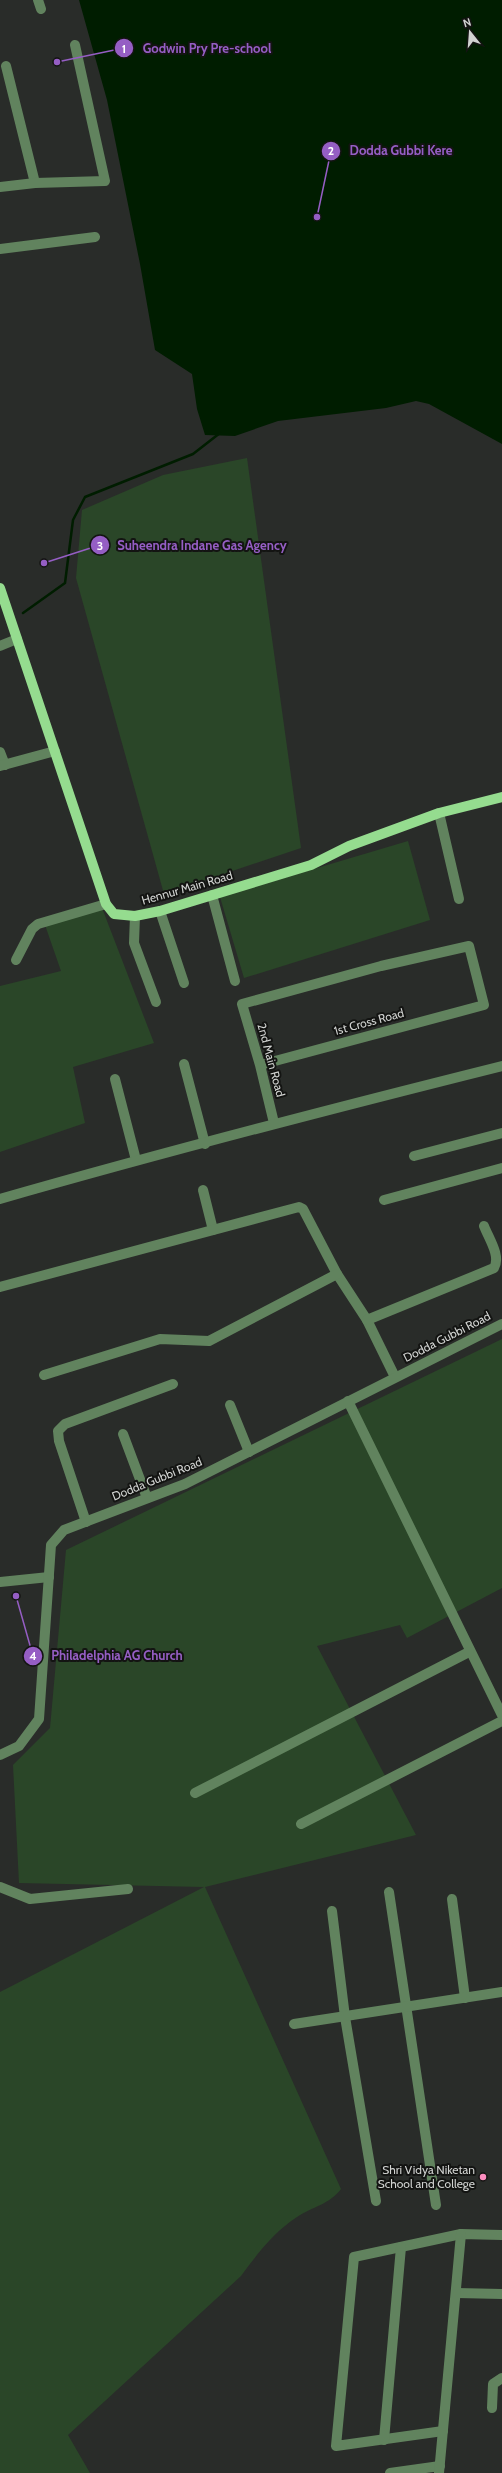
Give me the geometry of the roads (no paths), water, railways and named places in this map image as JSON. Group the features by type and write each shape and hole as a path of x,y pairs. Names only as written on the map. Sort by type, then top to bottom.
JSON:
{"main road":[{"path":"0,588 106,904"},
{"name":"Hennur Main Road","path":"106,904 114,914 135,916 160,911 311,865 349,846 439,813 502,797"}],"street":[{"path":"0,187 35,182 105,181 75,45"},
{"path":"6,66 35,182"},
{"path":"0,249 95,237"},
{"path":"0,646 17,639"},
{"path":"0,752 2,765 55,751"},
{"path":"439,813 459,899"},
{"path":"212,895 235,981"},
{"path":"16,960 32,928 38,924 106,904"},
{"path":"160,911 184,983"},
{"path":"135,916 134,943 156,1002"},
{"name":"1st Cross Road","path":"242,1004 381,966 469,946 484,1004 260,1065"},
{"name":"2nd Main Road","path":"242,1004 260,1065 274,1123"},
{"path":"184,1064 205,1144"},
{"path":"0,1199 136,1160 205,1144 274,1123 502,1066"},
{"path":"115,1079 136,1160"},
{"path":"414,1156 502,1133"},
{"path":"384,1200 502,1168"},
{"path":"202,1190 213,1230"},
{"path":"0,1287 299,1207 303,1209 336,1274 367,1320 395,1377"},
{"path":"367,1320 494,1268 497,1263 496,1257 484,1226"},
{"path":"44,1375 160,1339 208,1341 336,1274"},
{"name":"Dodda Gubbi Road","path":"0,1755 19,1746 39,1718 51,1545 64,1530 185,1484 502,1324"},
{"path":"86,1522 59,1441 58,1431 66,1424 173,1384"},
{"path":"348,1401 469,1652 502,1715"},
{"path":"230,1405 249,1452"},
{"path":"123,1434 147,1498"},
{"path":"0,1582 49,1577"},
{"path":"195,1793 469,1652"},
{"path":"301,1824 502,1721"},
{"path":"0,1887 30,1899 128,1889"},
{"path":"389,1892 436,2205"},
{"path":"452,1899 465,1998"},
{"path":"332,1911 346,2017 376,2201"},
{"path":"294,2024 502,1992"},
{"path":"390,2473 440,2470 458,2292 461,2234"},
{"path":"443,2431 336,2446 354,2258 461,2234 502,2235"},
{"path":"384,2440 401,2247"},
{"path":"458,2292 502,2294"},
{"path":"492,2408 493,2384 502,2378"}],"waterway":[{"path":"23,613 65,583 73,520 85,497 193,454 220,433"}],"place":[{"name":"Godwin Pry Pre-school","path":"57,62"},
{"name":"Dodda Gubbi Kere","path":"317,217"},
{"name":"Suheendra Indane Gas Agency","path":"44,563"},
{"name":"Philadelphia AG Church","path":"16,1596"},
{"name":"Shri Vidya Niketan School and College","path":"483,2177"}]}
